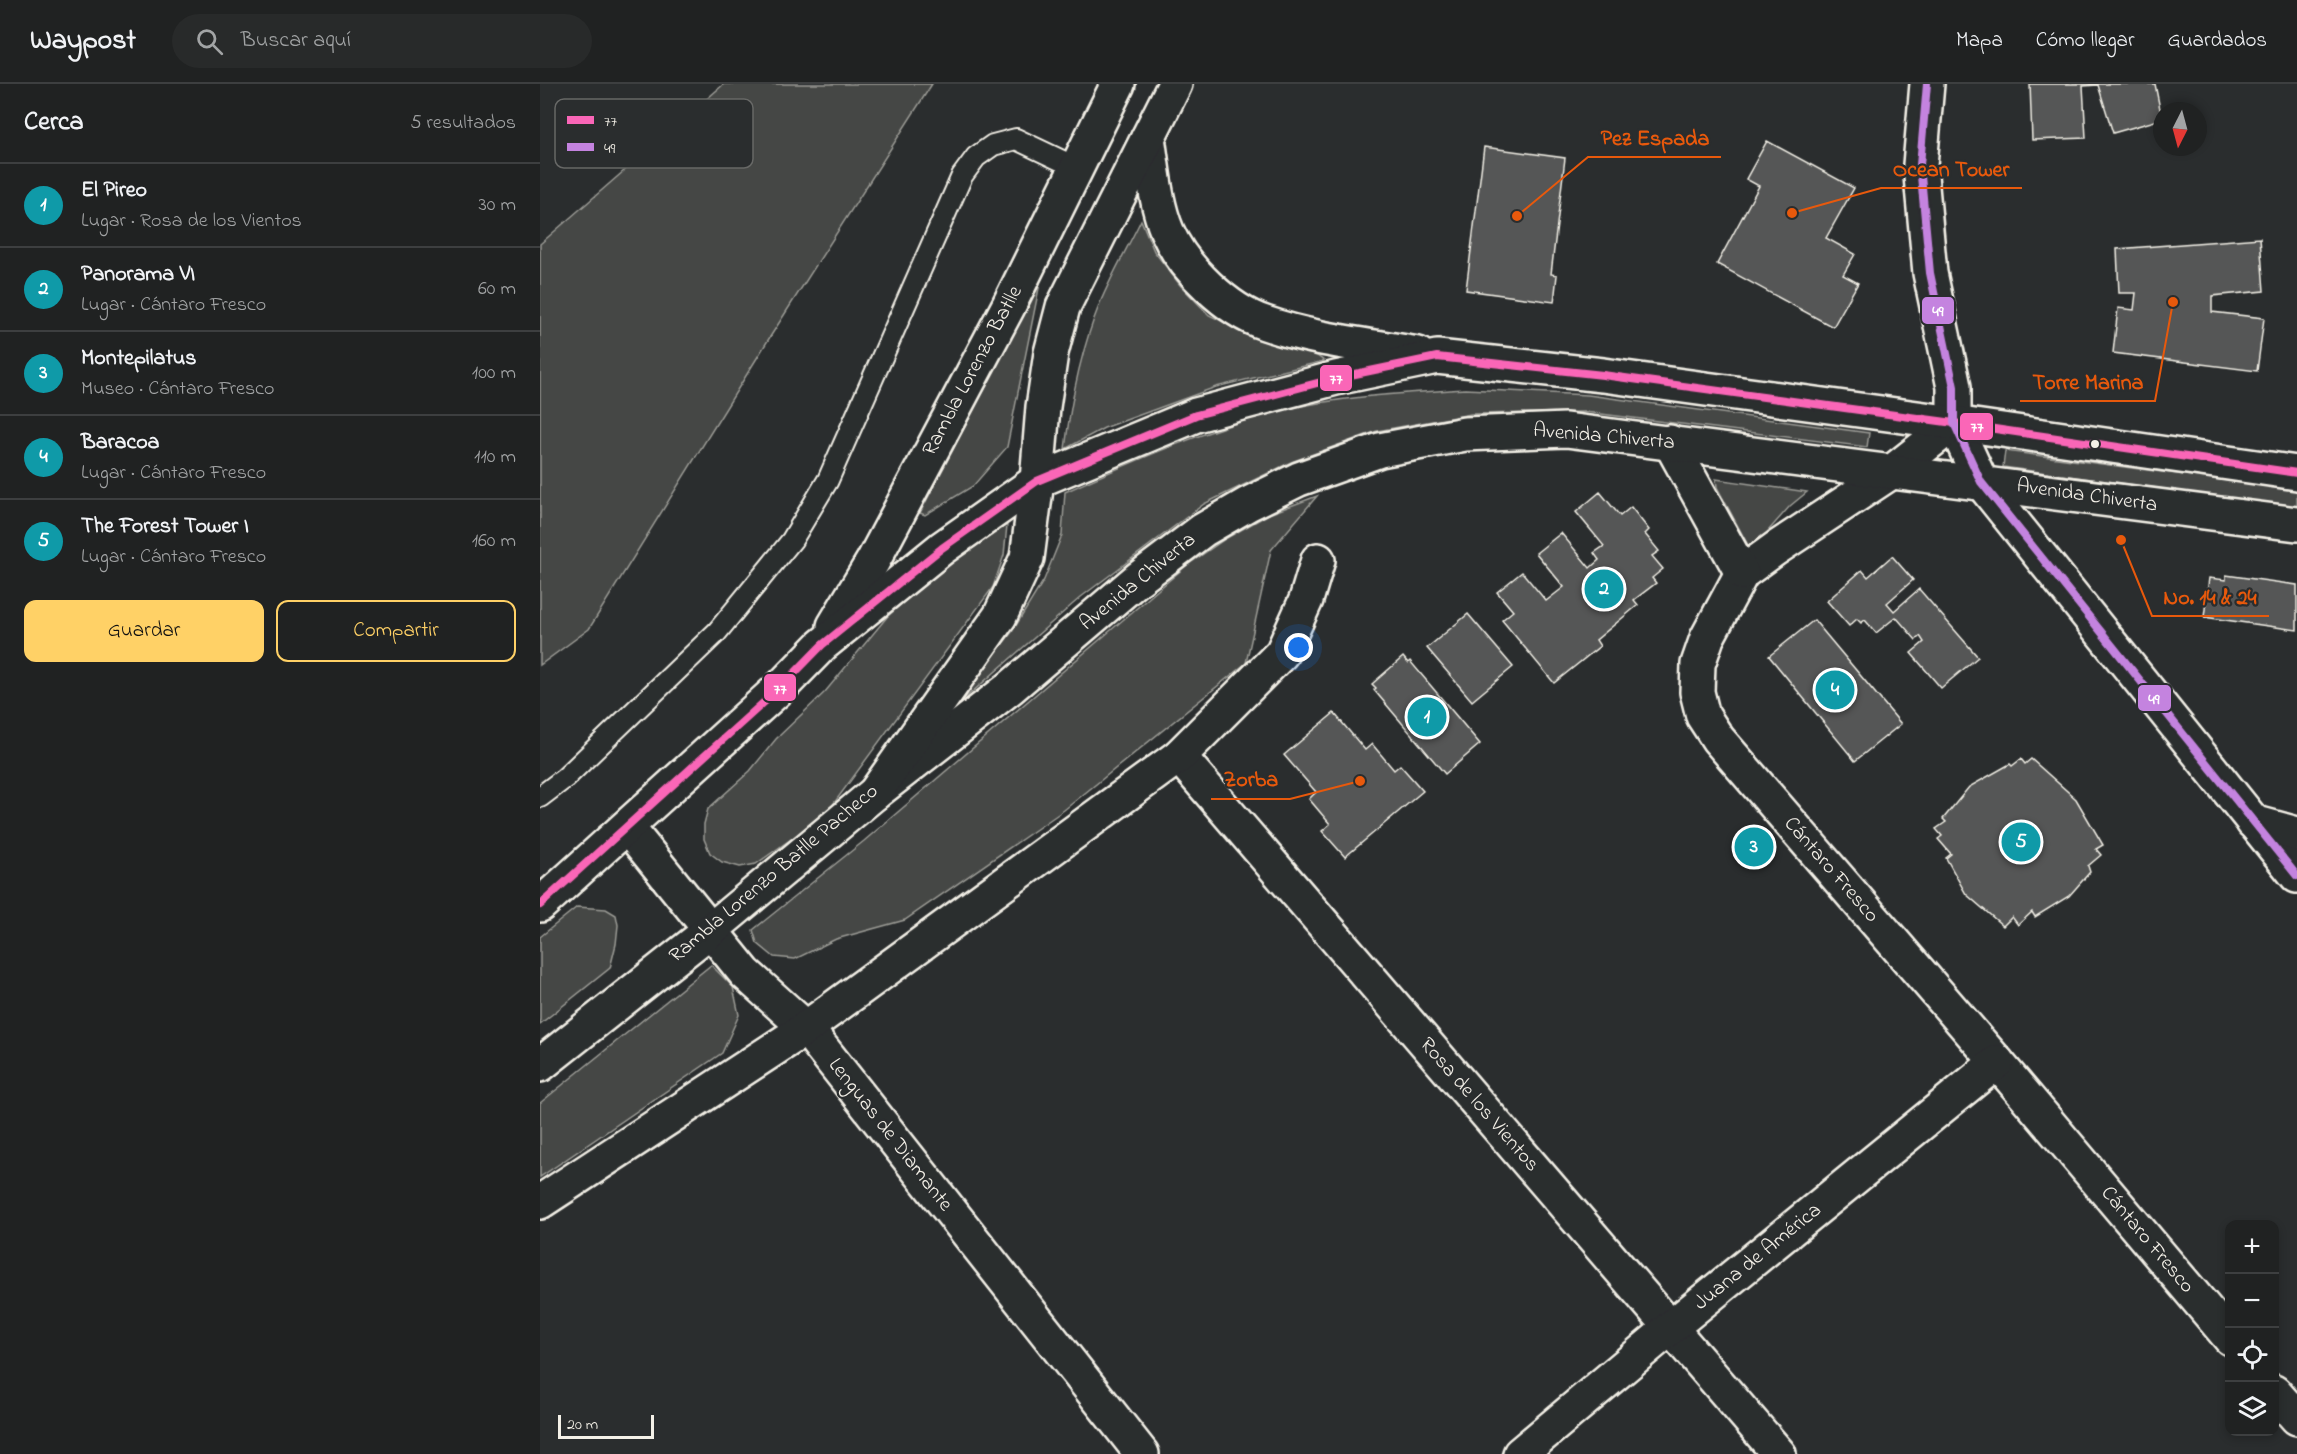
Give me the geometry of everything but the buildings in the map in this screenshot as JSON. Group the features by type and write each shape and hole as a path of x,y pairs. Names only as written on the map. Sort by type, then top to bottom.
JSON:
{"street":[{"name":"Rambla Lorenzo Batlle Pacheco","path":"540,1065 712,929 875,793 1000,616 1027,558 1037,481 1043,406 1051,353 1063,307 1175,84"},
{"path":"1928,84 1920,165 1930,273 1954,387 1954,423 1981,482 2297,876"},
{"name":"Rambla Lorenzo Batlle","path":"822,645 873,561 1008,307 1116,88"},
{"path":"1148,138 1159,205 1168,233 1196,274 1239,310 1264,323 1322,338 1437,357 1603,375 2297,473"},
{"path":"540,905 783,685 822,645 942,548 1037,481 1196,415 1336,378 1437,357"},
{"name":"Cántaro Fresco","path":"1954,423 1893,471 1742,573 1707,638 1698,664 1697,692 1703,716 1718,739 1997,1062 2225,1333"},
{"name":"Avenida Chiverta","path":"875,793 1010,688 1138,579 1203,530 1248,504 1299,479 1380,450 1465,434 1566,430 2297,524"},
{"path":"1670,442 1742,573"},
{"path":"540,1202 806,1028 1179,756 1282,653 1306,600 1318,560"},
{"name":"Rosa de los Vientos","path":"1179,756 1779,1454"},
{"path":"2253,822 2297,834"},
{"name":"Lenguas de Diamante","path":"627,827 712,929 745,973 806,1028 1142,1454"},
{"name":"Juana de América","path":"1520,1454 1670,1328 1997,1062"},
{"path":"2279,1398 2297,1418"}],"lane":[{"path":"540,797 565,778 717,632 792,540 828,480 962,176 976,157 993,145 1016,139 1077,168"}],"shaded area":[{"path":"724,84 932,84 770,337 589,629 540,665 540,244 627,168 753,168 753,99 707,99"},
{"path":"1141,220 1154,251 1180,285 1209,315 1260,340 1317,356 1324,361 1216,387 1104,428 1065,449 1070,412 1087,339 1100,303"},
{"path":"1040,283 1007,447 973,486 925,515 920,513"},
{"path":"1465,389 1588,395 1869,433 1867,447 1585,412 1471,414 1377,431 1291,462 1204,504 1081,597 964,699 962,696 1012,632 1044,580 1062,535 1065,492 1145,457 1255,417 1305,405 1351,398"},
{"path":"2005,451 2297,490 2297,507 2003,467"},
{"path":"1716,479 1807,492 1790,506 1754,547 1748,545 1717,487"},
{"path":"1317,496 1271,550 1246,663 1064,810 905,920 836,939 795,959 774,957 757,943 753,930 864,841 1186,566 1225,539 1269,514"},
{"path":"1007,525 1004,555 993,587 826,814 756,864 740,867 722,862 710,853 704,839 704,824 708,809 750,771 776,739 825,692 887,617 936,573"},
{"path":"577,907 606,909 616,915 618,925 616,944 610,968 540,1024 540,937"},
{"path":"711,965 733,987 739,1015 722,1053 540,1177 540,1103"}],"transit line":[{"name":"49","path":"1927,84 1920,165 1930,273 1954,387 1954,423 1981,482 2297,876"},
{"name":"77","path":"540,905 783,685 822,645 942,548 1037,481 1196,415 1336,378 1437,357 1603,375 2297,473"}],"place":[{"name":"Ocean Tower","path":"1792,213"},
{"name":"Pez Espada","path":"1517,216"},
{"name":"Torre Marina","path":"2173,302"},
{"name":"No. 14 & 24","path":"2121,540"},
{"name":"Panorama VI","path":"1604,589"},
{"name":"Baracoa","path":"1835,690"},
{"name":"El Pireo","path":"1427,717"},
{"name":"Zorba","path":"1360,781"},
{"name":"The Forest Tower I","path":"2021,842"},
{"name":"Montepilatus","path":"1754,847"}]}
